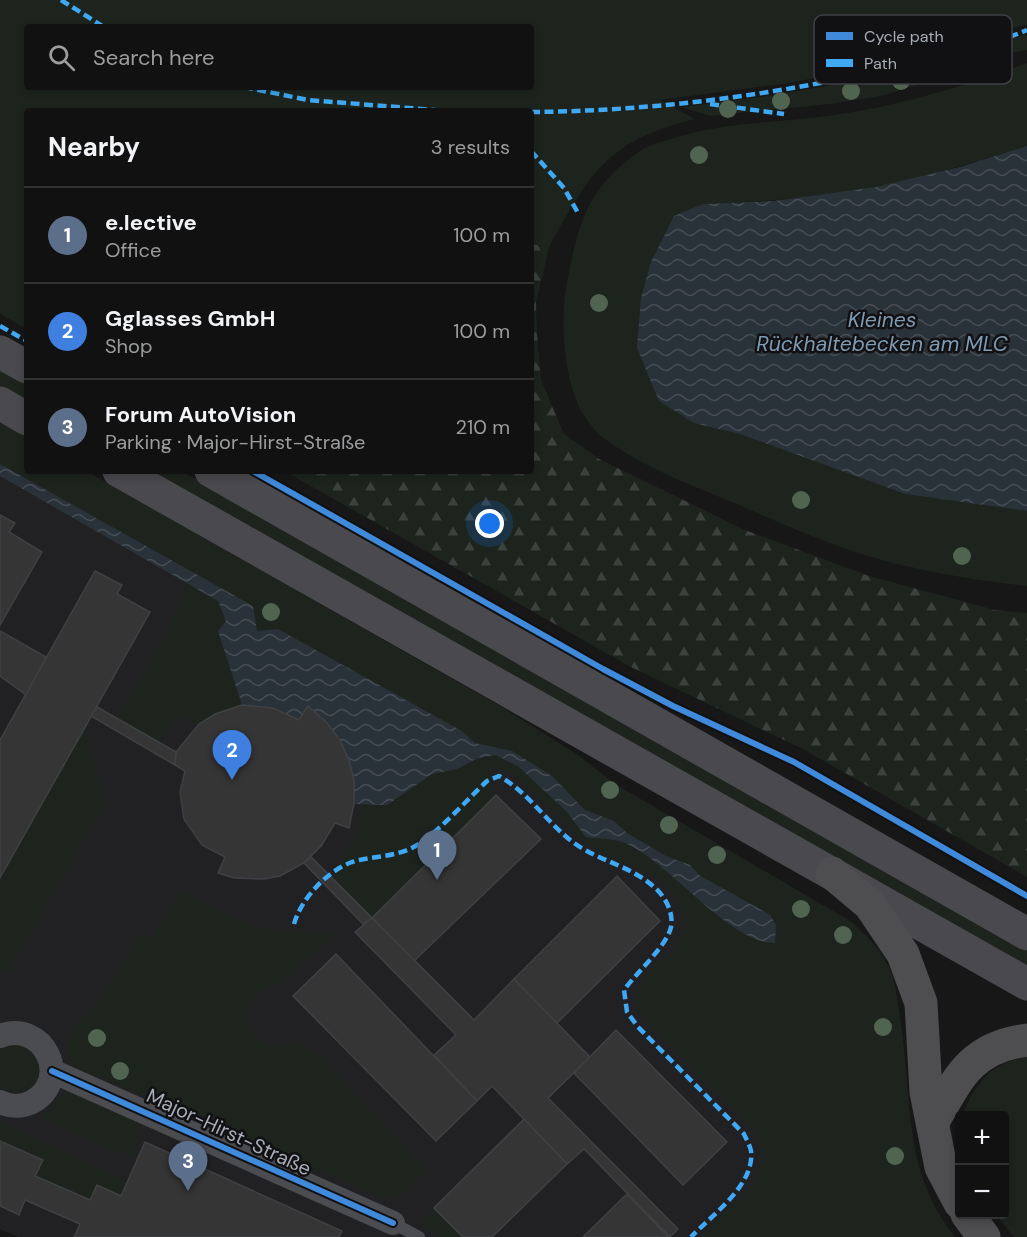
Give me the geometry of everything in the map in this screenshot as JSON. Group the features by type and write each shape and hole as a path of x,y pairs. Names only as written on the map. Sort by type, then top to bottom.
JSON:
{"highway":[{"path":"832,873 870,905 903,954 921,1003 926,1092 941,1167 955,1194"},
{"path":"933,1122 963,1069 986,1052 1027,1040"},
{"path":"970,1219 984,1237"}],"main road":[{"path":"0,352 24,365"},
{"path":"0,403 24,417"},
{"path":"124,474 1027,984"},
{"path":"216,474 1027,934"}],"street":[{"path":"0,1036 14,1032 34,1037 48,1053 52,1071 45,1091 37,1099 16,1106 0,1102"},
{"name":"Major-Hirst-Straße","path":"52,1071 393,1223"}],"lane":[{"path":"393,1223 419,1237"}],"shaded area":[{"path":"0,421 24,435 24,474 91,474 505,709 578,755 615,784 803,917 807,1237 18,1237 0,1229"}],"green space":[{"path":"0,0 1027,0 1027,25 1012,28 1012,15 814,15 814,78 660,100 695,119 642,137 605,163 577,198 549,247 534,244 534,108 24,108 24,327 0,314"},
{"path":"1027,34 1027,50 1012,53 1012,38"},
{"path":"1027,63 1027,146 934,174 877,187 790,199 704,204 694,422 740,434 905,494 1027,511 1027,586 925,570 885,561 833,544 668,475 617,448 594,429 576,400 567,367 564,332 565,297 576,240 589,206 610,176 625,163 649,146 690,133 729,126 853,112 904,102 966,84 1012,84 1012,68"},
{"path":"838,84 920,84 881,96 830,104 710,116 682,107"},
{"path":"534,244 549,247 536,303 537,334 541,380 564,434 599,459 745,530 869,576 995,610 1027,613 1027,877 803,749 633,668 309,485 317,474 534,474"},
{"path":"0,368 24,381 24,401 0,388"},
{"path":"0,421 24,435 24,474 91,474 505,709 578,755 615,784 852,922 878,949 892,973 904,1047 912,1131 917,1158 925,1185 955,1237 701,1237 753,1183 763,1158 760,1138 638,1013 636,998 639,985 646,975 676,947 682,936 685,919 672,892 646,872 606,855 585,842 520,781 508,772 486,766 496,795 372,918 333,879 357,830 363,805 387,805 432,774 457,769 482,757 256,631 253,606 0,464"},
{"path":"151,474 186,474 1027,951 1027,971"},
{"path":"289,474 317,474 309,485"},
{"path":"187,582 218,601 226,621 218,631 242,705 215,714 199,724 177,717 160,743 117,718 168,632"},
{"path":"85,727 105,803 9,971 0,971 0,878"},
{"path":"181,890 217,911 255,925 295,932 337,932 278,985 258,994 246,1009 247,1025 258,1039 273,1046 302,1043 318,1054 427,1170 402,1194 382,1198 78,1068 67,1056 67,1042 74,1026 96,1007 141,932 151,938"},
{"path":"21,1044 32,1054 38,1064 39,1074 36,1082 29,1089 11,1092 0,1087 0,1049"},
{"path":"1027,1057 1027,1237 1014,1237 999,1219 1009,1219 1009,1111 964,1111 986,1076 1003,1064"},
{"path":"65,1092 75,1092 140,1121 134,1158 45,1121 43,1115"},
{"path":"0,1122 128,1181 121,1196 97,1185 90,1200 35,1176 42,1160 0,1141"},
{"path":"434,1208 463,1237 436,1237 421,1222"}],"water":[{"name":"Kleines Rückhaltebecken am MLC","path":"1027,146 1027,511 905,494 740,434 694,423 659,401 637,348 641,298 651,262 674,216 703,204 774,201 876,187 960,167"},
{"path":"0,464 253,606 257,631 278,629 462,731 475,743 512,751 552,776 585,810 614,821 627,833 666,856 690,865 699,875 770,915 776,925 775,943 758,940 740,931 721,918 663,868 627,844 586,837 566,811 519,767 496,755 478,758 457,769 432,774 387,805 354,804 352,775 343,750 329,727 308,707 299,720 273,708 242,705 218,631 226,621 218,601 0,476"}],"building":[{"path":"0,515 15,523 9,532 42,552 0,625"},
{"path":"95,571 122,585 117,594 150,612 0,878 0,740"},
{"path":"0,631 46,657 26,695 0,676"},
{"path":"242,705 273,708 299,720 308,706 327,723 340,740 349,760 354,781 354,804 349,828 335,823 321,846 304,863 280,876 264,879 234,878 218,873 225,857 202,845 184,819 180,792 185,771 175,765 176,752 199,724 215,714"},
{"path":"97,707 176,752 175,765 91,716"},
{"path":"496,795 541,839 414,961 372,918"},
{"path":"311,857 372,918 363,924 304,863"},
{"path":"617,876 660,921 557,1023 514,979"},
{"path":"372,918 474,1020 514,979 590,1057 548,1098 678,1229 670,1237 584,1149 567,1164 492,1086 477,1101 434,1055 456,1035 355,932"},
{"path":"336,954 477,1101 436,1141 293,996"},
{"path":"616,1030 727,1142 683,1185 574,1073"},
{"path":"524,1119 567,1164 492,1237 463,1237 434,1208"},
{"path":"0,1141 43,1160 35,1176 90,1200 97,1185 121,1196 145,1142 342,1231 339,1237 74,1237 80,1224 25,1200 19,1215 0,1206"},
{"path":"627,1194 668,1237 583,1237"}],"marked path":[{"path":"61,0 99,24"},
{"path":"1012,36 1027,30"},
{"path":"534,112 669,105 816,84"},
{"path":"259,90 308,100 409,108"},
{"path":"710,104 784,114"},
{"path":"534,154 564,188 578,213"},
{"path":"0,326 24,339"},
{"path":"294,924 302,905 316,887 333,872 352,862 411,849 444,823 487,781 499,776 519,790 574,843 645,880 665,900 672,922 658,951 624,990 627,1012 638,1027 744,1134 751,1151 750,1164 739,1187 730,1199 691,1237"}],"cycle path":[{"path":"258,474 603,669 673,706 794,762 1027,896"},
{"path":"52,1071 393,1223"}],"place":[{"name":"Gglasses GmbH","path":"232,780"},
{"name":"e.lective","path":"437,880"},
{"name":"Forum AutoVision","path":"188,1191"}]}
